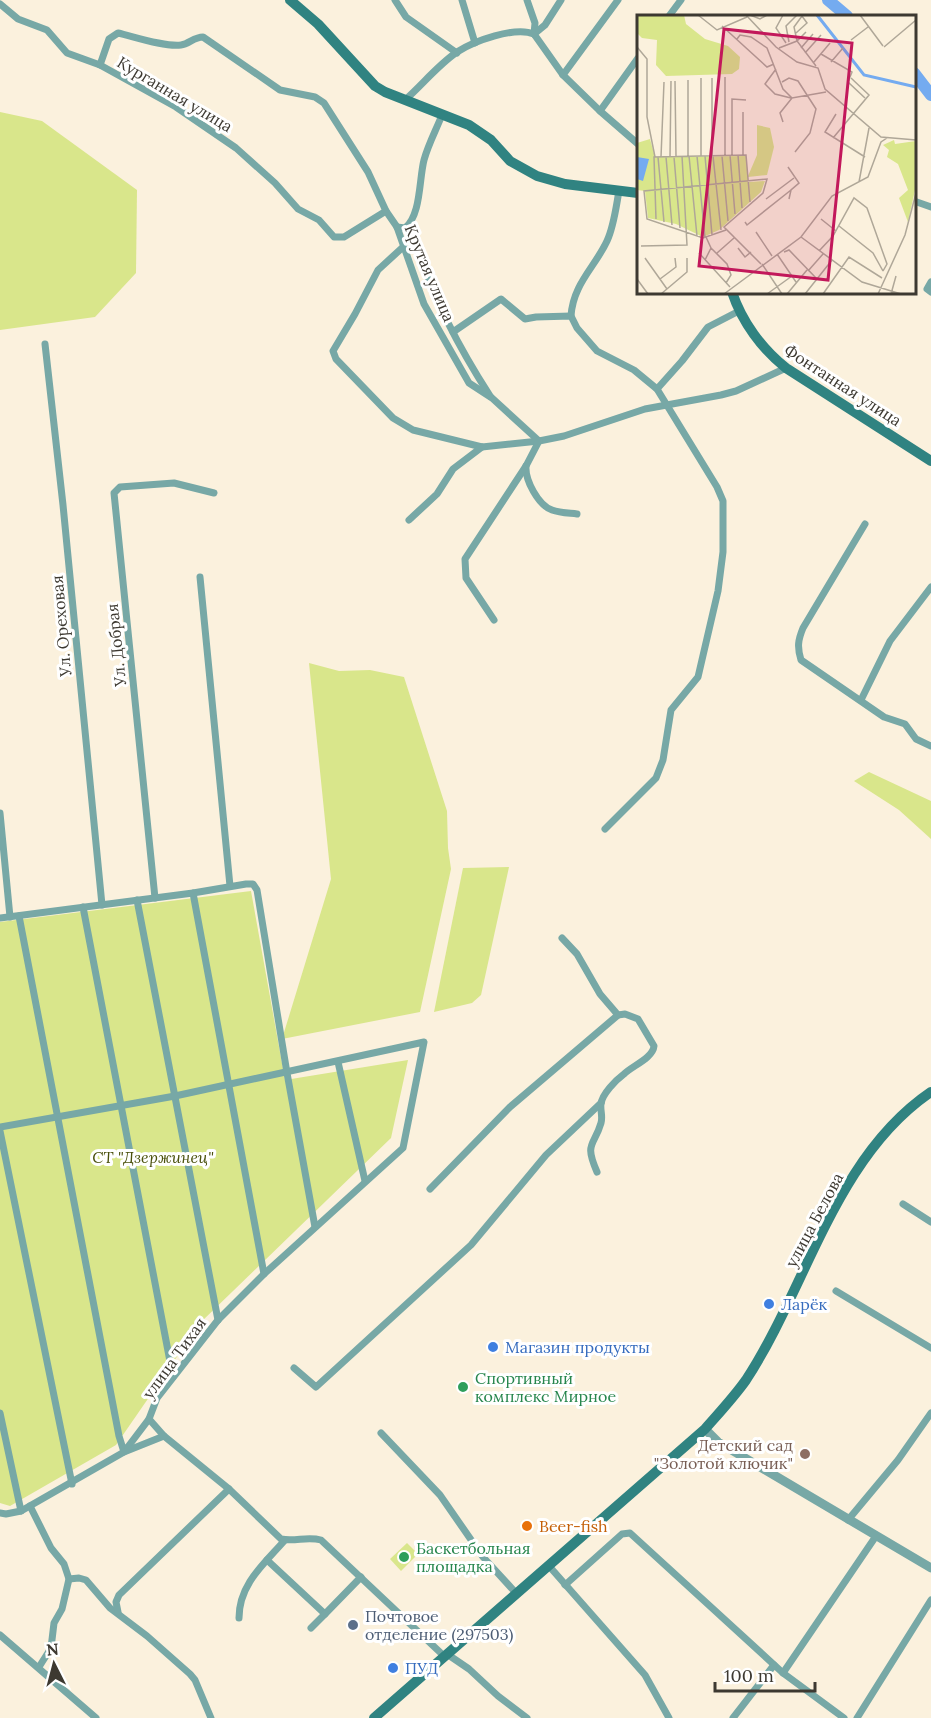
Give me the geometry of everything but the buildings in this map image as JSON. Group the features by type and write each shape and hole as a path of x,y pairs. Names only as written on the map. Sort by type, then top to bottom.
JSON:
{"main road":[{"path":"290,0 318,24 375,86 442,116 469,125 481,132 510,161 537,176 565,184 637,193"},
{"name":"Фонтанная улица","path":"733,294 739,311 771,356 786,368 931,461"},
{"name":"улица Белова","path":"374,1718 705,1429 746,1380 838,1204 875,1144 900,1117 931,1092"}],"street":[{"path":"395,0 406,17 457,52"},
{"path":"462,0 475,43"},
{"path":"527,0 535,23 534,34"},
{"path":"534,34 545,25 561,0"},
{"path":"563,75 618,0"},
{"path":"670,15 681,0"},
{"name":"Курганная улица","path":"0,4 18,19 47,30 67,53 100,65 176,107 236,148 275,183 298,209 319,220 334,237 344,237 386,212"},
{"path":"405,100 457,52 475,43 527,31 534,34 563,75 637,142"},
{"name":"Крутая улица","path":"100,65 109,39 118,33 172,45 183,45 196,37 203,37 280,90 315,97 324,103 368,172 386,212 396,227 424,304 469,383 492,398 539,441"},
{"path":"600,111 637,61"},
{"path":"442,116 424,160 411,224 418,256 463,354 492,398"},
{"path":"605,829 656,778 663,760 671,710 698,676 718,591 723,552 723,501 717,487 657,389 634,370 597,351 577,328 571,316 573,303 585,274 607,240 619,191"},
{"path":"916,201 931,207"},
{"path":"396,227 405,228 411,224"},
{"path":"403,247 378,270 370,289 333,351 334,356 393,418 413,430 482,447 539,441 564,436 645,409 736,391 786,368"},
{"path":"417,281 418,256"},
{"path":"931,282 927,289 931,292"},
{"path":"453,332 501,299 525,319 536,316 571,316"},
{"path":"657,389 708,327 739,311"},
{"name":"Ул. Ореховая","path":"45,344 102,905"},
{"path":"495,620 466,578 465,559 526,466 539,441"},
{"path":"409,519 436,494 453,469 482,447"},
{"path":"526,466 525,474 528,481 542,502 551,510 577,514"},
{"name":"Ул. Добрая","path":"154,898 114,493 120,487 166,483 214,493"},
{"path":"865,524 803,628 797,649 801,660 884,717 905,724 916,739 931,746"},
{"path":"200,577 230,886"},
{"path":"861,700 890,641 931,587"},
{"path":"0,813 10,917"},
{"path":"0,918 193,893 250,883 257,890 315,1227"},
{"path":"193,893 264,1274"},
{"path":"137,900 218,1320"},
{"path":"83,908 172,1377"},
{"path":"19,916 119,1436 124,1452"},
{"path":"562,938 577,954 600,994 618,1015"},
{"path":"294,1368 316,1387 471,1245 546,1155 601,1103 606,1093 623,1074 652,1053 654,1049 638,1019 625,1014 618,1015 510,1107 430,1189"},
{"name":"улица Тихая","path":"285,1540 281,1539 229,1489 165,1436 149,1419 157,1398 218,1320 264,1274 404,1148 424,1042 338,1062"},
{"path":"72,1484 0,1129 338,1062 365,1181"},
{"path":"597,1172 590,1151 592,1140 601,1123 601,1103"},
{"path":"903,1204 931,1222"},
{"path":"836,1291 931,1348"},
{"path":"0,1413 21,1511"},
{"path":"848,1520 898,1460 931,1413"},
{"path":"124,1452 149,1419"},
{"path":"705,1429 718,1442 931,1568"},
{"path":"381,1433 440,1495 483,1557 516,1593"},
{"path":"0,1513 21,1511 72,1484 124,1452 165,1436"},
{"path":"118,1614 115,1606 119,1595 229,1489"},
{"path":"30,1506 51,1548 64,1564 69,1579 62,1609 54,1623 51,1648 39,1667"},
{"path":"565,1585 622,1534 630,1533 783,1673 844,1718"},
{"path":"783,1673 876,1536"},
{"path":"239,1618 247,1585 285,1540 312,1537 321,1540 446,1655 469,1668 498,1696 527,1718"},
{"path":"267,1560 324,1614"},
{"path":"549,1566 645,1675 669,1718"},
{"path":"310,1628 362,1577"},
{"path":"69,1579 86,1580 110,1608 147,1636 195,1680 211,1718"},
{"path":"857,1718 931,1600"},
{"path":"0,1635 96,1718"},
{"path":"733,1718 774,1665"}],"green space":[{"path":"0,112 42,121 137,190 136,273 95,317 0,330"},
{"path":"309,663 339,671 370,670 404,677 447,811 451,869 420,1012 282,1039 331,879"},
{"path":"869,772 931,801 931,839 899,810 854,781"},
{"path":"509,867 481,995 472,1003 434,1012 463,868"},
{"name":"СТ \"Дзержинец\"","path":"251,891 285,1080 408,1060 391,1138 201,1322 116,1445 10,1506 0,1503 0,922"},
{"name":"Баскетбольная площадка","path":"407,1543 418,1554 401,1571 390,1559"}],"waterway":[{"path":"828,0 846,15"},
{"path":"916,76 931,95"}],"place":[{"name":"Ларёк","path":"769,1304"},
{"name":"Магазин продукты","path":"493,1347"},
{"name":"Спортивный комплекс Мирное","path":"463,1387"},
{"name":"Детский сад \"Золотой ключик\"","path":"805,1454"},
{"name":"Beer-fish","path":"527,1526"},
{"name":"Баскетбольная площадка","path":"404,1557"},
{"name":"Почтовое отделение (297503)","path":"353,1625"},
{"name":"ПУД","path":"393,1668"}]}
